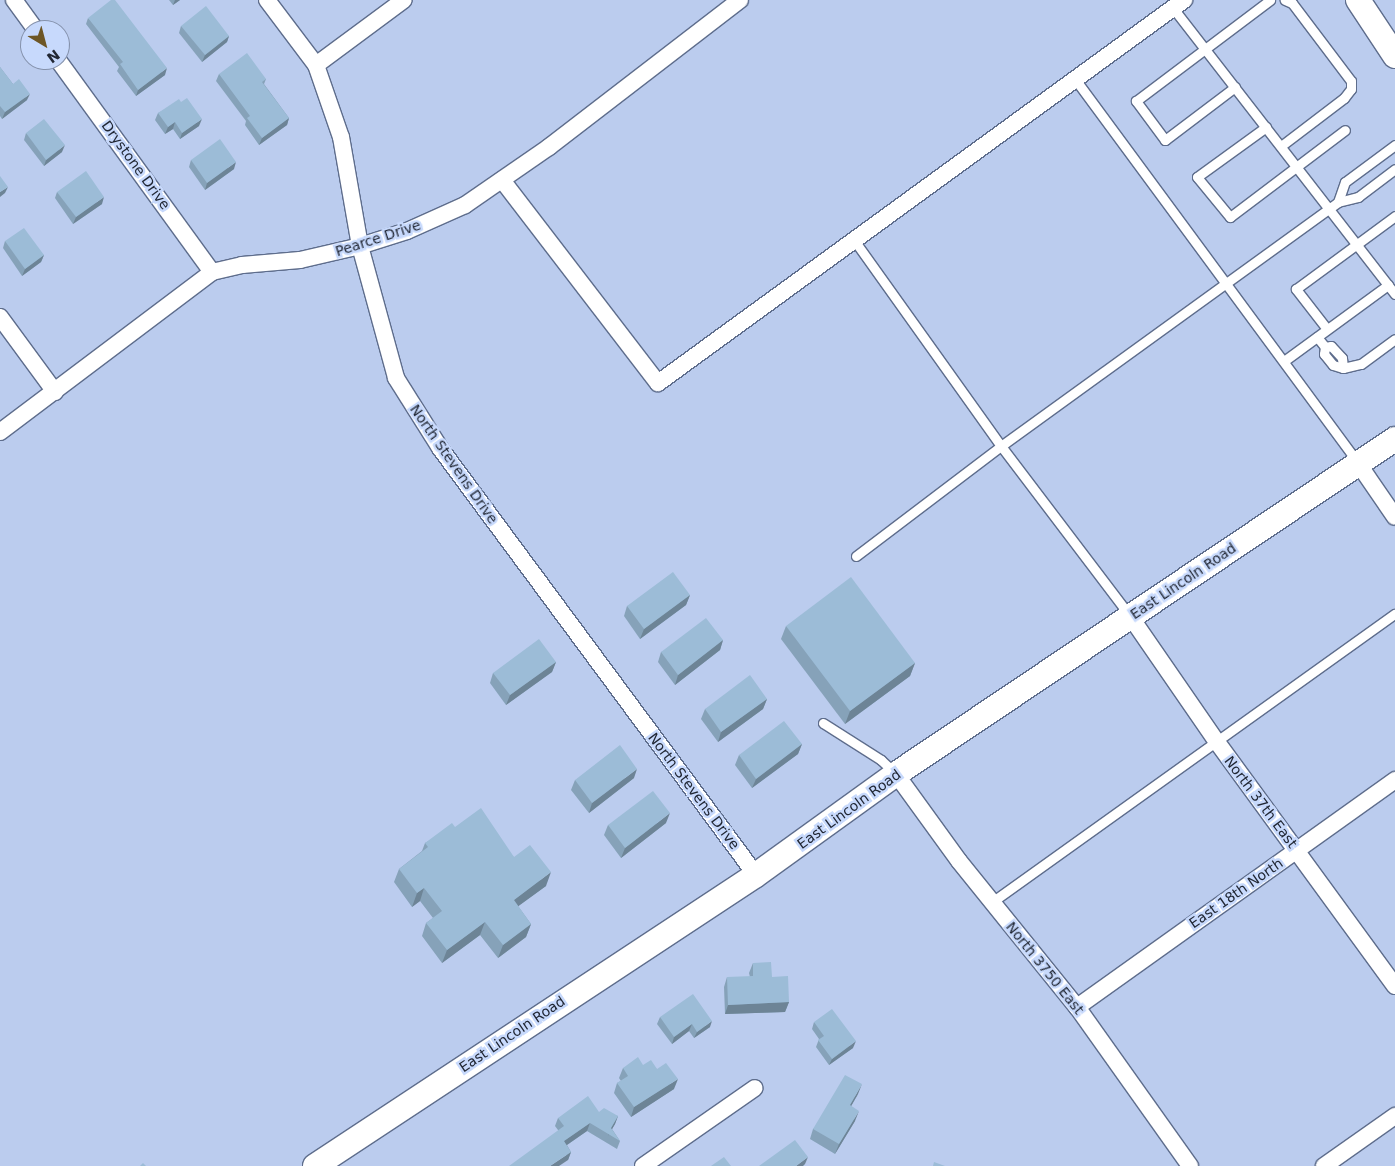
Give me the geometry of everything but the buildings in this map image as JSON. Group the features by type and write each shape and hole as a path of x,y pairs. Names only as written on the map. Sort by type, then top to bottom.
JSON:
{"main road":[{"path":"1364,8 1395,40"},
{"path":"1364,8 1395,56"},
{"name":"East Lincoln Road","path":"315,1166 756,874 896,774 1390,440"}],"street":[{"path":"14,0 29,20"},
{"name":"North Stevens Drive","path":"267,0 316,65 341,138 360,246 396,378 440,448 756,874"},
{"path":"316,65 404,0"},
{"name":"Pearce Drive","path":"0,432 212,272 242,265 300,260 360,246 407,231 465,205 502,180 740,0"},
{"path":"502,180 658,382 1075,79 1175,3"},
{"name":"Drystone Drive","path":"65,70 212,272"},
{"path":"0,317 55,392"},
{"path":"1358,463 1395,517"},
{"name":"North 37th East","path":"1130,616 1217,742 1395,986"},
{"name":"North 3750 East","path":"896,774 992,902 1077,1006 1190,1166"},
{"name":"East 18th North","path":"1077,1006 1395,780"},
{"path":"643,1166 755,1088"},
{"path":"1324,1166 1395,1116"}],"lane":[{"path":"1235,87 1164,140 1136,101 1270,0"},
{"path":"1281,146 1344,98 1351,89 1352,81 1292,3 1285,0"},
{"path":"1175,3 1206,49 1395,294"},
{"path":"1075,79 1227,282 1358,463"},
{"path":"1266,127 1197,177 1230,217 1345,130"},
{"path":"1338,202 1346,182 1395,145"},
{"path":"856,556 1000,446 1338,202 1358,197 1395,169"},
{"path":"1327,329 1296,289 1395,216"},
{"path":"854,240 1000,446 1130,616"},
{"path":"1284,361 1388,285"},
{"path":"1317,337 1325,347 1324,354 1333,365 1343,368 1361,364 1395,339"},
{"path":"992,902 1395,614"},
{"path":"823,723 881,760 896,774"}]}
